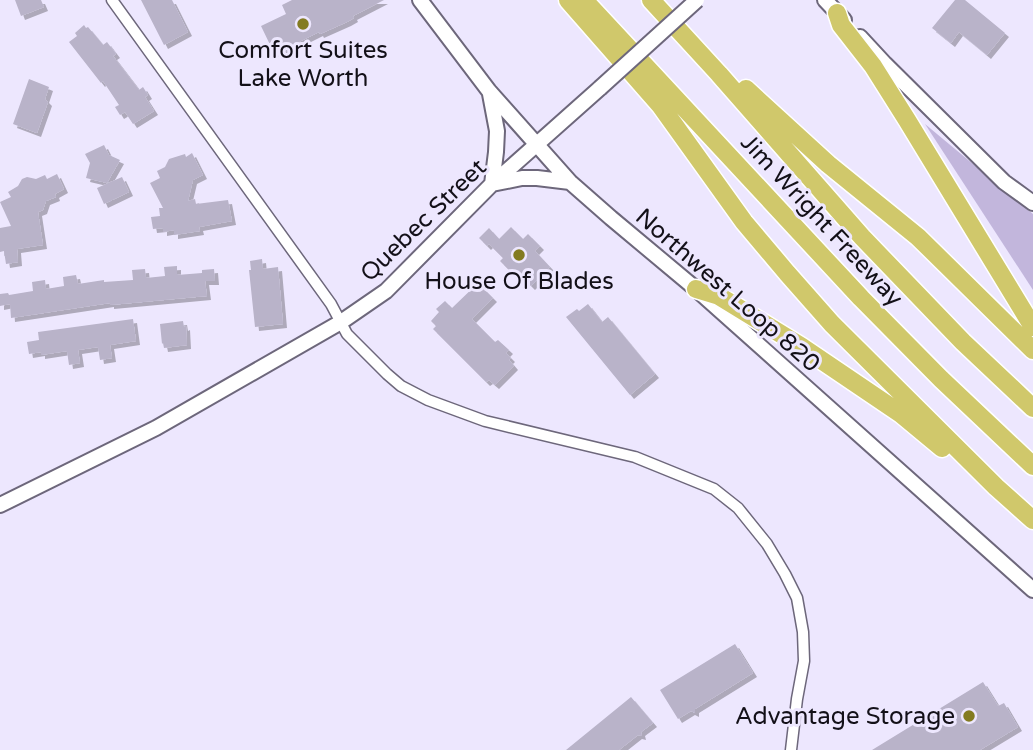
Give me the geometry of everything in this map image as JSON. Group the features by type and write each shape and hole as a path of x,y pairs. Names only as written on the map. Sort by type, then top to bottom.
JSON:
{"highway":[{"path":"568,0 660,105 744,222 832,324 996,487 1033,520"},
{"name":"Jim Wright Freeway","path":"584,0 861,299 1033,466"},
{"name":"Jim Wright Freeway","path":"652,0 862,237 963,342 1033,408"},
{"path":"830,5 841,25 873,66 1033,327"},
{"path":"719,74 738,82 828,164 918,237 1033,351"},
{"path":"696,289 719,296 842,373 901,414 985,484 996,487"}],"main road":[{"name":"Northwest Loop 820","path":"420,0 489,91 570,181 696,289 1033,590"},
{"name":"Quebec Street","path":"0,505 156,428 341,322 386,291 492,184 697,0"},
{"path":"830,5 885,64 1004,182 1033,203"},
{"path":"489,91 497,131 492,184 537,177 570,181"}],"street":[{"path":"112,0 323,292 347,334 401,386 428,400 485,421 635,457 714,489 738,508 766,544 797,598 803,632 804,661 791,750"}],"shaded area":[{"path":"925,124 1033,214 1033,290"}],"building":[{"path":"15,0 41,0 44,7 21,16"},
{"path":"141,0 172,0 188,32 164,45"},
{"name":"Comfort Suites Lake Worth","path":"292,0 384,0 347,22 291,46 290,50 284,53 279,50 274,53 261,26 286,14 282,5"},
{"path":"955,0 965,0 1005,33 987,55 959,32 951,43 932,28"},
{"path":"84,25 103,45 107,42 116,54 113,56 139,90 143,87 148,95 145,97 154,111 133,124 125,112 120,115 115,107 119,105 103,81 101,83 69,42"},
{"path":"29,79 49,87 45,99 48,102 37,133 13,124"},
{"path":"104,145 109,155 120,160 107,183 86,178 90,163 85,154"},
{"path":"192,153 203,175 193,180 188,201 195,199 196,204 228,200 232,221 199,227 200,231 174,235 174,230 163,232 163,228 153,229 151,217 160,216 159,208 163,208 150,183 160,178 157,171 165,167 169,159 185,154 186,157"},
{"path":"57,174 64,189 55,194 56,197 46,201 43,210 38,212 43,245 17,249 18,262 6,264 4,251 0,252 0,228 11,226 0,202 11,197 8,192 18,186 22,179 36,179 45,175 47,179"},
{"path":"122,177 129,192 104,204 97,188"},
{"name":"House Of Blades","path":"511,227 523,239 528,234 540,246 535,251 550,267 531,286 516,271 513,274 500,261 503,258 479,238 489,228 499,239"},
{"path":"262,259 263,269 278,267 283,324 255,327 249,270 250,261"},
{"path":"177,266 177,275 214,269 215,281 205,281 207,296 110,303 11,318 10,304 0,306 0,294 33,291 32,282 45,280 46,289 64,286 63,277 76,275 78,284 104,280 133,280 132,270 145,269 146,278 165,276 164,267"},
{"path":"478,283 493,298 472,319 495,342 498,340 509,350 506,353 514,366 495,385 489,380 486,382 433,329 436,326 431,321 439,312 436,309 445,301 452,308"},
{"path":"588,304 602,322 608,317 655,374 630,395 566,317"},
{"path":"133,319 136,341 110,345 112,358 100,360 98,347 78,350 80,363 69,365 67,351 29,354 27,342 39,340 38,332"},
{"path":"183,321 184,327 186,326 187,345 164,348 160,324"},
{"path":"735,644 753,673 695,709 695,713 691,711 678,719 660,690"},
{"name":"Advantage Storage","path":"983,682 998,706 1004,703 1018,727 980,750 872,750"},
{"path":"631,697 653,723 641,732 642,736 638,735 619,750 566,750"}],"place":[{"name":"Comfort Suites Lake Worth","path":"303,24"},
{"name":"House Of Blades","path":"519,255"},
{"name":"Advantage Storage","path":"969,716"}]}
